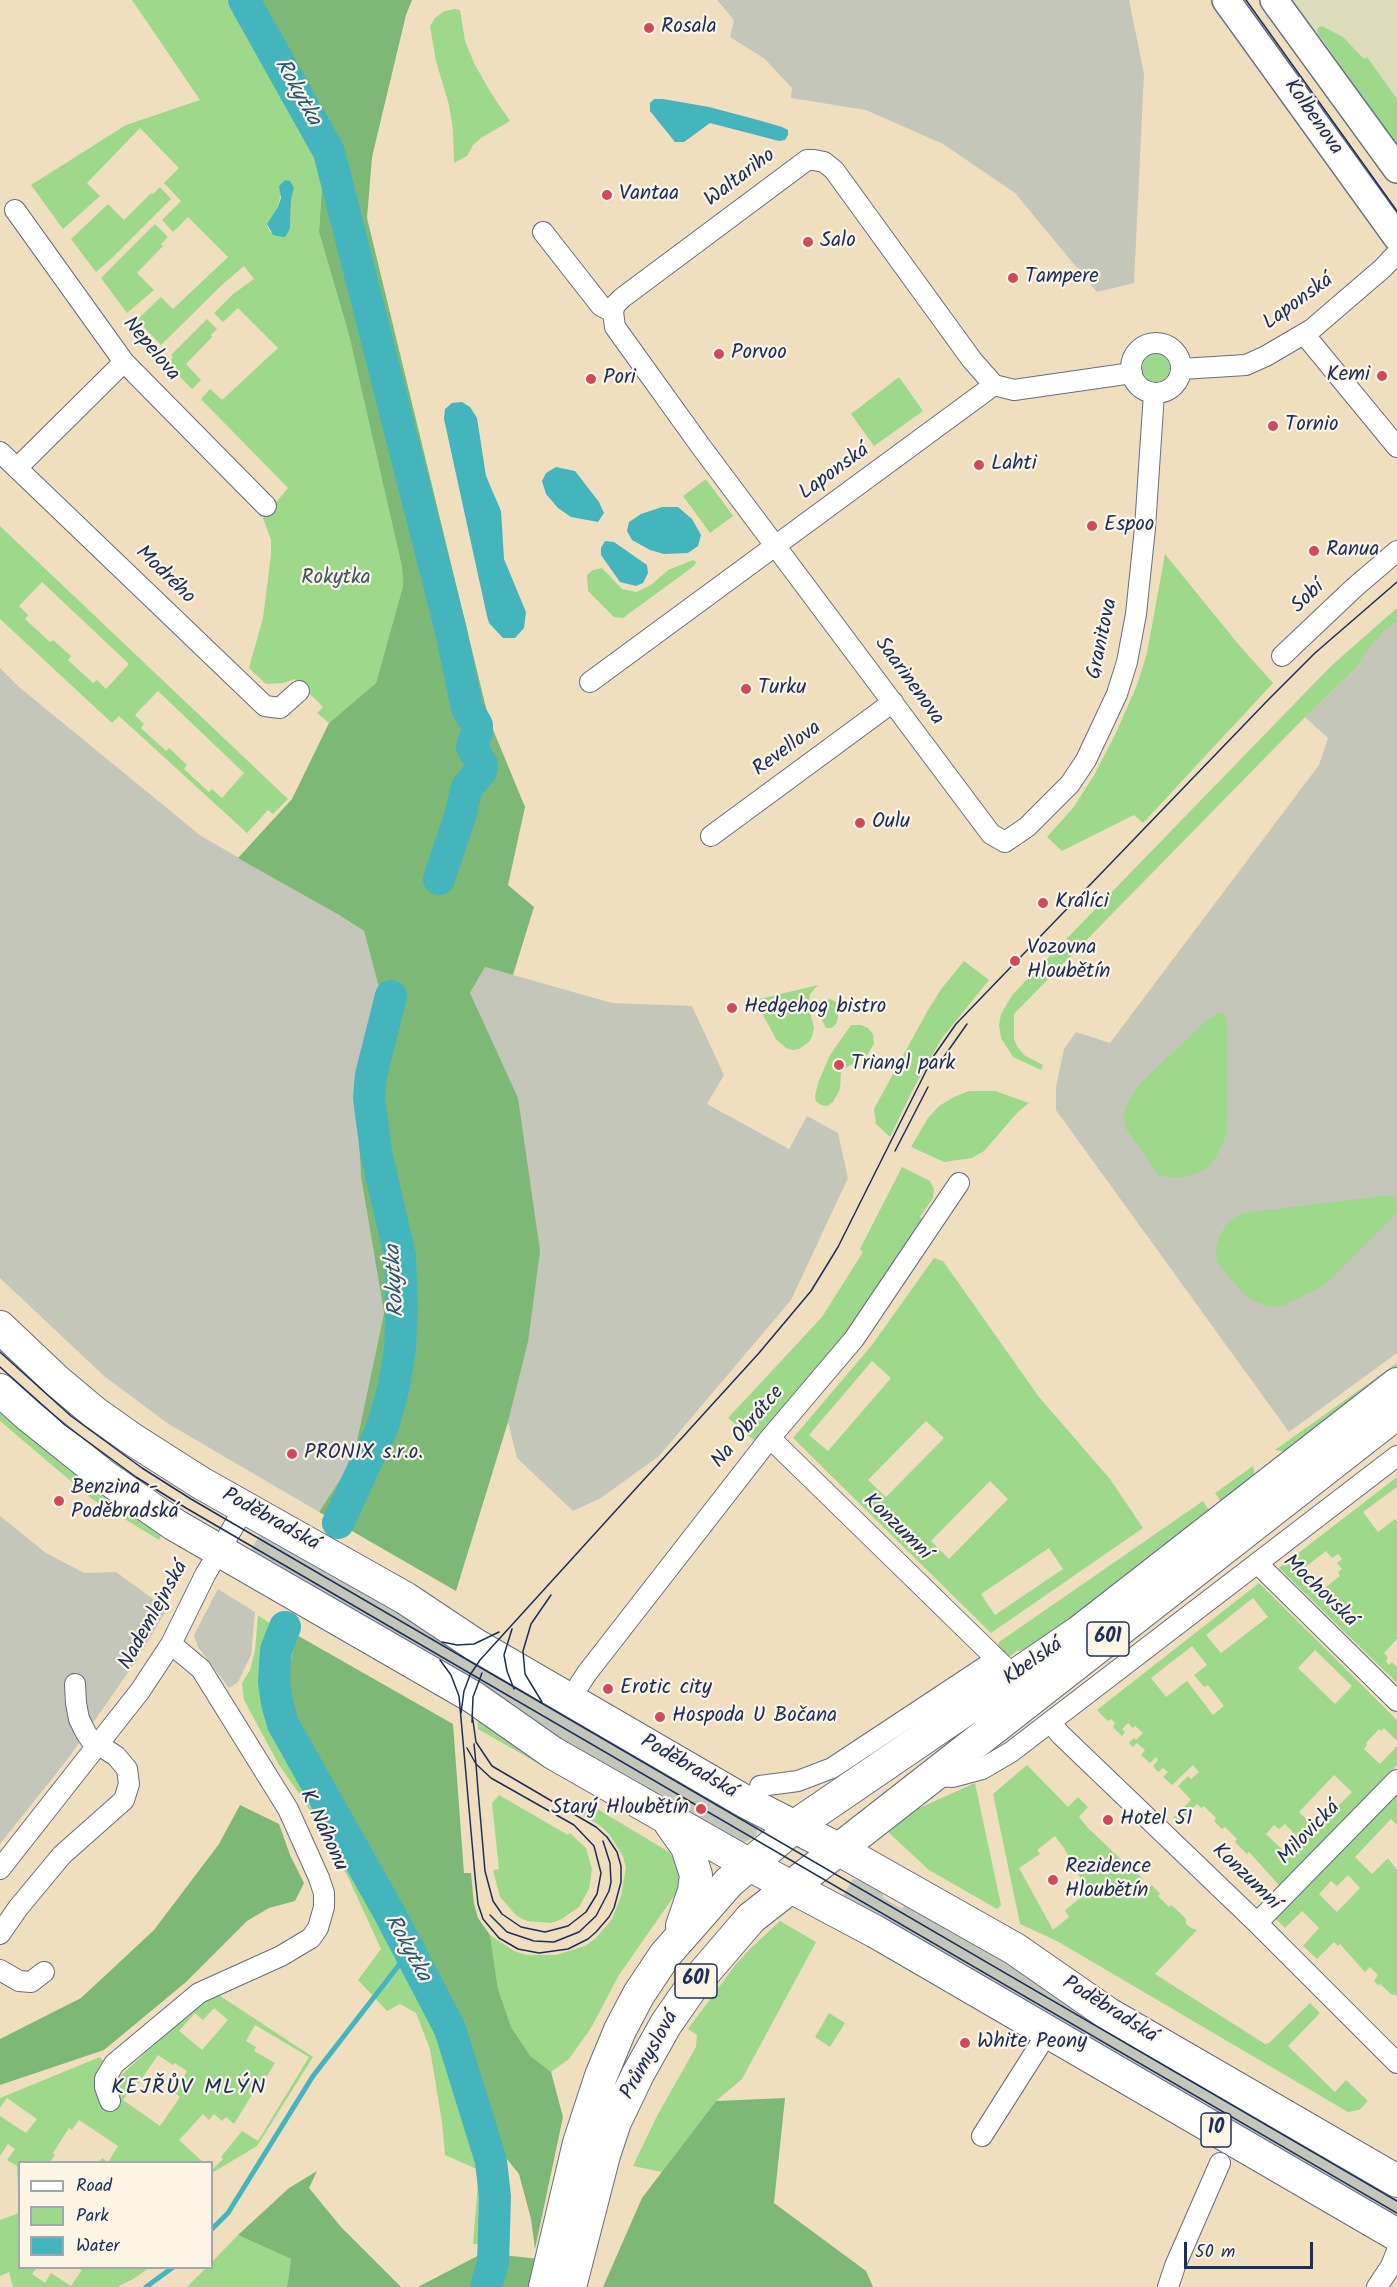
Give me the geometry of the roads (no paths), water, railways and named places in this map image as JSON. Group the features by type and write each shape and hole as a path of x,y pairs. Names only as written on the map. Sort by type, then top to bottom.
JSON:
{"main road":[{"name":"Kolbenova","path":"1226,0 1397,237"},
{"name":"Kolbenova","path":"1274,0 1397,170"},
{"name":"Poděbradská","path":"0,1326 57,1381 111,1425 172,1465 405,1598 464,1638 746,1802 838,1849 1015,1949 1107,2013 1391,2174"},
{"name":"Kbelská","path":"748,1864 795,1826 1006,1668 1079,1632 1397,1384"},
{"path":"0,1389 28,1416 104,1476 169,1521 474,1697 553,1753 790,1887"},
{"name":"Kbelská","path":"838,1849 1397,1413"},
{"path":"665,1818 687,1847 696,1875 694,1891 678,1938"},
{"name":"Průmyslová","path":"570,2287 590,2204 615,2121 649,2053 678,2007 726,1944 751,1918 838,1849"},
{"name":"Průmyslová","path":"545,2287 576,2154 600,2076 620,2030 639,1994 678,1938 748,1864"},
{"name":"10","path":"790,1887 845,1914 1397,2235"}],"street":[{"name":"Waltariho","path":"613,312 615,305 622,298 807,160 814,159 824,162 834,170 972,360 994,385"},
{"name":"Nepelova","path":"15,210 124,362 266,506"},
{"path":"543,232 601,306 613,312 615,327 776,546"},
{"name":"Laponská","path":"1181,369 1246,364 1266,356 1304,334 1383,268 1397,253"},
{"path":"1304,334 1397,447"},
{"path":"1158,343 1172,349 1177,354 1181,369 1175,384 1169,389 1154,393 1140,386 1132,373 1137,352 1143,346 1158,343"},
{"path":"17,468 124,362"},
{"path":"994,385 1014,390 1132,373"},
{"name":"Laponská","path":"590,682 994,385"},
{"name":"Granitova","path":"1007,848 1070,784 1086,760 1117,694 1127,662 1136,614 1145,528 1154,393"},
{"name":"Modrého","path":"0,452 266,706 280,708 299,691"},
{"name":"Saarinenova","path":"776,546 991,834 1007,848"},
{"name":"Sobí","path":"1282,656 1354,587 1397,551"},
{"name":"Revellova","path":"711,836 893,702"},
{"name":"Na Obrátce","path":"570,1699 586,1673 770,1438 854,1339 959,1183"},
{"name":"Konzumní","path":"770,1438 1006,1668"},
{"path":"931,1776 952,1777 982,1769 1011,1752 1397,1456"},
{"name":"Mochovská","path":"1284,1502 1266,1533 1258,1564 1397,1701"},
{"name":"Nademlejnská","path":"0,1869 140,1691 171,1644 245,1507"},
{"name":"K Náhonu","path":"110,2101 105,2079 114,2064 199,1993 281,1956 311,1938 318,1928 324,1907 324,1893 319,1878 288,1809 201,1669 171,1644"},
{"name":"Kbelská","path":"760,1786 798,1781 831,1768 1006,1668"},
{"path":"0,1934 18,1908 62,1855 124,1800 129,1784 127,1769 116,1756 90,1739 79,1719 75,1684"},
{"name":"Konzumní","path":"1050,1722 1060,1735 1257,1923 1397,2063"},
{"name":"Milovická","path":"1257,1923 1397,1780"},
{"path":"0,1970 19,1981 31,1982 45,1972"},
{"path":"982,2136 1048,2032"},
{"path":"1170,2280 1220,2163"},
{"path":"1377,2287 1397,2251"}],"water":[{"path":"654,99 709,107 758,120 788,130 788,135 785,140 779,141 710,123 684,142 675,142 650,111 650,103"},
{"path":"285,180 290,181 294,188 290,228 283,237 273,235 267,224 278,207 281,198 279,186"},
{"path":"462,402 470,407 477,418 486,476 501,511 504,559 526,612 524,628 515,638 503,638 489,623 487,616 444,419 445,409 452,403"},
{"path":"556,467 575,471 599,502 604,513 598,522 571,517 558,508 546,494 542,481 546,473"},
{"path":"662,507 678,507 692,519 701,535 698,546 688,553 664,554 650,550 632,540 627,531 629,522 641,514"},
{"path":"605,541 614,542 647,565 648,573 643,583 636,586 620,582 601,555 601,548"}],"waterway":[{"name":"Rokytka","path":"244,0 329,152 451,631 467,708 477,725 472,747 482,765 481,771 467,787 439,879"},
{"name":"Rokytka","path":"338,1523 383,1426 394,1386 400,1349 402,1306 400,1256 376,1152 369,1098 371,1075 391,996"},
{"name":"Rokytka","path":"285,1627 276,1650 274,1682 283,1724 391,1916 450,2029 491,2161 495,2197 493,2263 486,2287"},
{"path":"213,2228 228,2213 313,2076 409,1952"},
{"path":"146,2287 171,2269"}],"tram line":[{"path":"1246,0 1397,211"},
{"path":"461,1713 464,1691 470,1675 480,1660 759,1353 811,1291 838,1247 933,1057 956,1024 1269,699 1315,653 1397,582"},
{"path":"943,1058 967,1024"},
{"path":"895,1151 928,1087"},
{"path":"0,1352 71,1416 142,1468 191,1499 1397,2201"},
{"path":"0,1367 65,1425 136,1477 186,1508 1397,2213"},
{"path":"542,1702 525,1674 523,1651 531,1624 551,1595"},
{"path":"512,1629 504,1655 514,1689"},
{"path":"442,1642 457,1645 474,1644 499,1632"},
{"path":"440,1660 451,1675 459,1696 478,1904 483,1919 499,1938 518,1949 539,1953 568,1949 588,1939 596,1932 614,1908 621,1882 621,1866 617,1852 607,1837 596,1827 492,1766 476,1742 472,1714"},
{"path":"472,1722 473,1697 482,1673"},
{"path":"467,1748 476,1764 491,1778 574,1825 594,1846 601,1873 597,1894 586,1912 568,1926 545,1932 521,1927 502,1914 493,1901 485,1871 476,1764 474,1744"},
{"path":"490,1915 507,1932 534,1941 554,1942 579,1932 596,1916 609,1891 610,1863 603,1841"}],"place":[{"name":"Rosala","path":"649,28"},
{"name":"Vantaa","path":"607,195"},
{"name":"Salo","path":"808,242"},
{"name":"Tampere","path":"1013,278"},
{"name":"Porvoo","path":"719,354"},
{"name":"Kemi","path":"1382,376"},
{"name":"Pori","path":"591,379"},
{"name":"Tornio","path":"1273,426"},
{"name":"Lahti","path":"979,465"},
{"name":"Espoo","path":"1092,526"},
{"name":"Ranua","path":"1314,551"},
{"name":"Turku","path":"746,689"},
{"name":"Oulu","path":"860,823"},
{"name":"Králíci","path":"1043,903"},
{"name":"Vozovna Hloubětín","path":"1015,961"},
{"name":"Hedgehog bistro","path":"732,1008"},
{"name":"Triangl park","path":"839,1065"},
{"name":"PRONIX s.r.o.","path":"292,1454"},
{"name":"Benzina - Poděbradská","path":"59,1501"},
{"name":"Erotic city","path":"608,1689"},
{"name":"Hospoda U Bočana","path":"660,1717"},
{"name":"Starý Hloubětín","path":"701,1809"},
{"name":"Hotel 51","path":"1108,1820"},
{"name":"Rezidence Hloubětín","path":"1053,1880"},
{"name":"White Peony","path":"965,2043"}],"district":[{"name":"KEJŘŮV MLÝN","path":"189,2089"}]}
